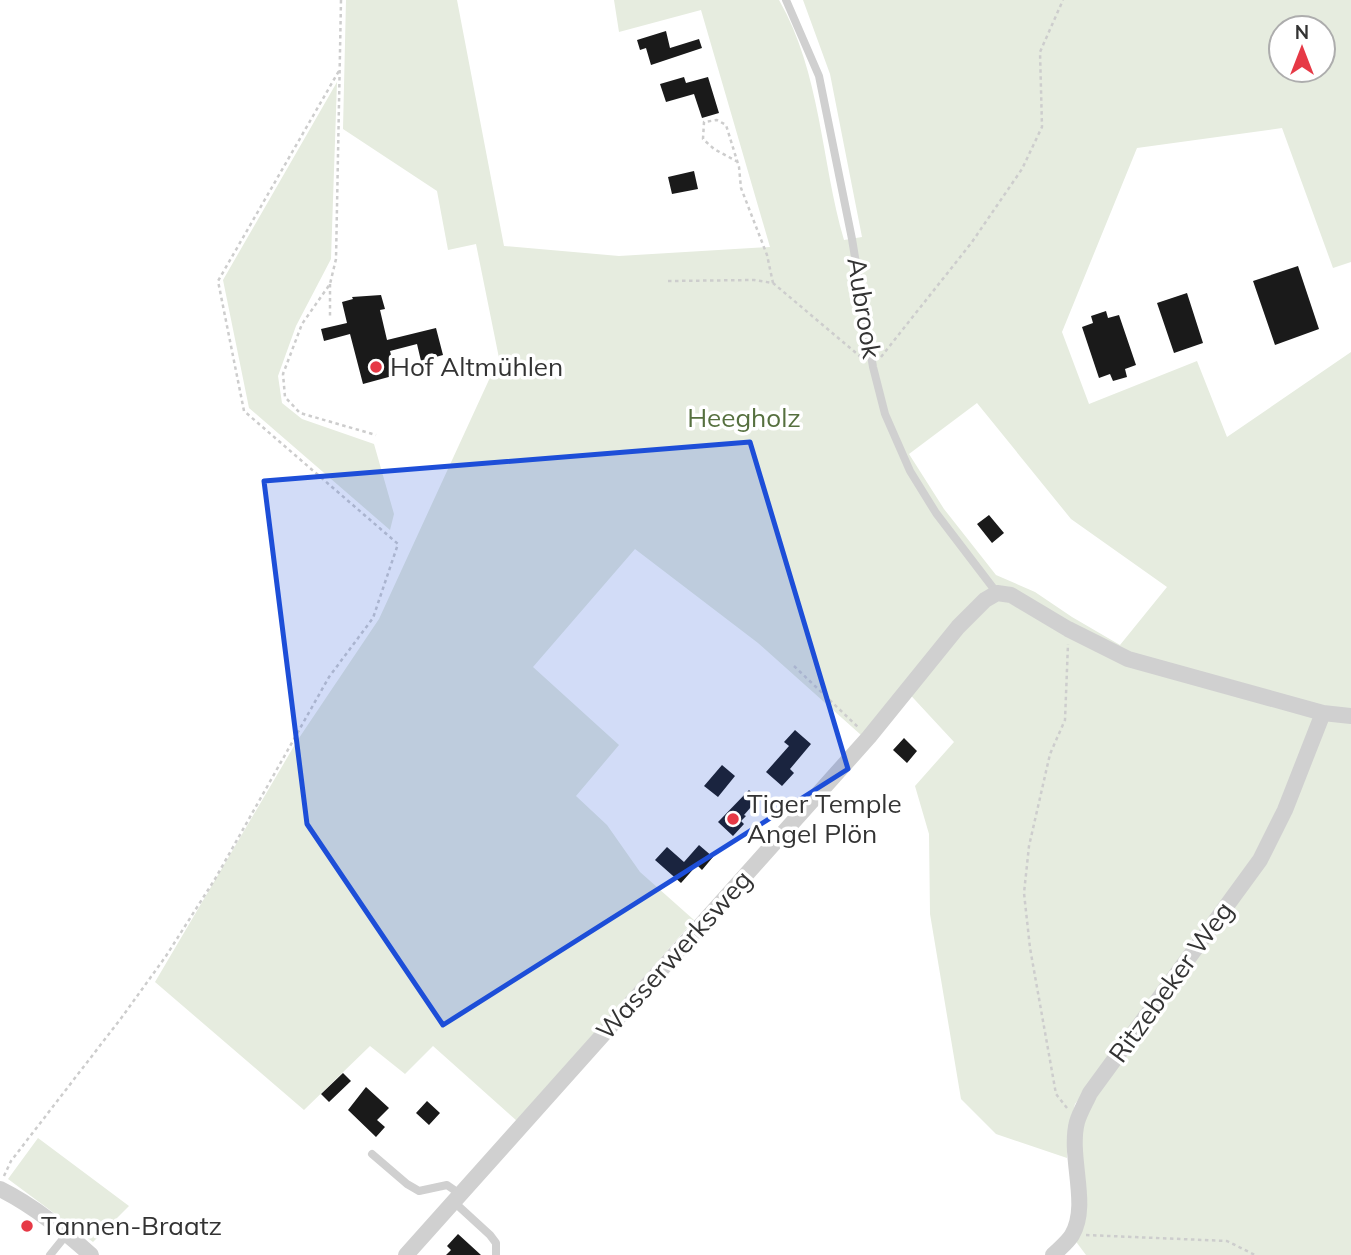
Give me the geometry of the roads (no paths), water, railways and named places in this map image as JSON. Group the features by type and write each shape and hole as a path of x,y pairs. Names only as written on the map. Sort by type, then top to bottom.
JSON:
{"street":[{"path":"997,593 1011,595 1068,629 1128,659 1323,713 1351,716"},
{"name":"Wasserwerksweg","path":"406,1255 869,737 958,628 985,600 997,593"},
{"name":"Ritzebeker Weg","path":"1053,1255 1072,1235 1079,1208 1075,1152 1077,1122 1090,1093 1259,860 1285,810 1323,713"},
{"path":"0,1187 67,1234 91,1255"}],"lane":[{"name":"Aubrook","path":"786,0 819,76 852,239 873,367 885,414 911,471 936,513 997,593"},
{"path":"372,1154 419,1191 447,1185 496,1243 496,1255"},
{"path":"50,1255 67,1234"}],"place":[{"name":"Hof Altmühlen","path":"376,367"},
{"name":"Tiger Temple Angel Plön","path":"733,819"},
{"name":"Tannen-Braatz","path":"27,1226"}],"park label":[{"name":"Heegholz","path":"744,418"}]}
